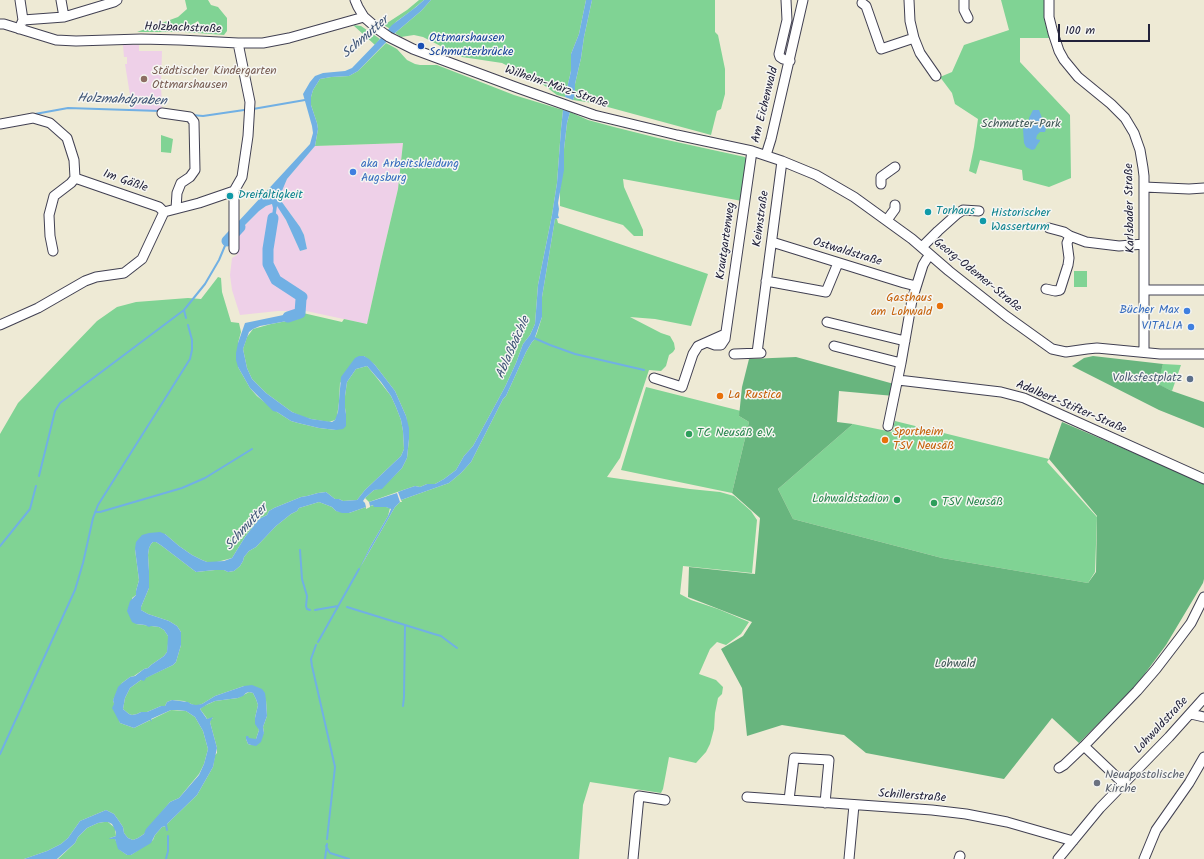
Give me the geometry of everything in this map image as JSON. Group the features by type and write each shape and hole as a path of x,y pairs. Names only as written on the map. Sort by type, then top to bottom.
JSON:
{"street":[{"path":"19,29 23,20 20,0"},
{"path":"61,0 64,17"},
{"path":"23,20 64,17 117,0"},
{"path":"355,0 364,17"},
{"name":"Am Eichenwald","path":"786,0 787,20 779,54 783,59 790,61"},
{"name":"Am Eichenwald","path":"766,155 790,61 803,0"},
{"path":"909,0 910,20 914,38 920,53 936,76"},
{"path":"964,0 964,10 968,18"},
{"name":"Karlsbader Straße","path":"1048,0 1053,33 1059,51 1064,60 1078,77 1120,112 1134,133 1142,158 1144,187 1144,352"},
{"path":"862,3 866,6 881,49 914,38"},
{"name":"Wilhelm-März-Straße","path":"364,17 398,42 425,54 581,110 637,126 752,151"},
{"name":"Holzbachstraße","path":"1,23 56,40 76,41 146,39 263,43 278,41 364,17"},
{"path":"234,245 234,191 242,177 248,136 250,102 238,43"},
{"path":"162,113 190,117 194,122 195,170 190,177 181,183 177,193 176,209"},
{"path":"0,124 34,118 50,123 67,138 74,160 75,178 54,196 49,215 52,251"},
{"name":"Georg-Odemer-Straße","path":"752,151 816,175 840,188 869,207 912,239 1006,316 1052,350 1066,352 1087,348 1104,348 1170,354 1204,354"},
{"name":"Krautgartenweg","path":"654,378 682,387 695,350 700,345 726,334 752,151"},
{"name":"Keimstraße","path":"734,354 760,353 766,281 782,161"},
{"path":"881,184 881,177 894,168"},
{"name":"Im Gäßle","path":"75,178 159,207 164,212"},
{"path":"1144,187 1189,189 1204,188"},
{"path":"0,325 38,308 85,281 96,277 124,273 142,259 164,212 199,203 234,191"},
{"path":"887,220 895,209 895,205"},
{"path":"922,247 963,210 979,211"},
{"path":"1049,228 1064,232 1081,241 1108,245 1144,244"},
{"path":"1046,288 1055,292 1060,290 1068,265 1069,258 1067,243 1070,236"},
{"name":"Ostwaldstraße","path":"772,242 916,286"},
{"path":"888,426 916,286 923,265 930,255"},
{"path":"766,281 826,292 838,263"},
{"path":"1144,290 1204,290"},
{"path":"827,322 905,341"},
{"path":"834,346 901,363"},
{"name":"Adalbert-Stifter-Straße","path":"898,380 1001,392 1024,398 1204,479"},
{"path":"1059,768 1084,746 1138,691 1191,623 1204,597"},
{"name":"Lohwaldstraße","path":"1058,859 1097,813 1191,714 1204,698"},
{"path":"1191,714 1204,717"},
{"path":"1084,746 1124,784"},
{"path":"1144,859 1156,830 1189,783 1204,757"},
{"path":"789,800 794,758 829,760 825,803"},
{"path":"633,859 639,796 665,800"},
{"name":"Schillerstraße","path":"747,797 932,810 966,814 1007,822 1073,841"},
{"path":"849,859 854,805"}],"shaded area":[{"name":"Städtischer Kindergarten Ottmarshausen","path":"123,45 139,45 139,51 162,51 162,111 130,110 130,95 125,64 127,64 127,57 124,57"},
{"path":"403,143 398,189 367,324 306,311 278,311 240,315 232,290 230,275 232,258 237,255 237,233 259,211 266,206 273,204 273,233 277,205 286,220 300,251 307,249 304,235 300,227 279,198 287,179 315,146"}],"green space":[{"path":"185,0 208,0 211,5 218,7 227,18 227,31 224,35 184,32 199,23 198,21 180,32 137,32 178,17 187,9"},
{"path":"419,0 424,0 397,21 390,29 384,25 407,10"},
{"path":"431,0 586,0 579,34 571,54 571,71 565,97 557,95 541,83 502,63 462,57 423,37 414,35 401,37 395,33 421,11"},
{"path":"592,0 715,0 715,32 718,35 725,69 725,94 721,109 717,111 711,135 593,103 573,100"},
{"name":"Schmutter-Park","path":"1001,0 1049,0 1054,38 1020,38 1020,62 1070,115 1071,178 1049,187 1023,180 1022,170 980,160 976,174 969,171 978,119 955,104 952,93 940,77 952,72 964,45 1009,30"},
{"path":"353,25 361,26 380,39 375,45"},
{"path":"386,43 397,49 407,60 415,64 437,65 514,95 563,110 557,183 538,285 535,324 530,335 523,344 505,387 473,446 464,456 456,470 435,484 427,484 420,487 415,486 369,502 365,498 374,490 382,488 402,468 407,458 409,439 406,416 395,391 375,365 364,356 340,383 337,417 335,420 329,422 303,417 292,412 266,393 252,379 247,368 243,349 247,337 253,329 298,319 303,313 342,322 344,319 367,324 398,189 403,143 315,146 318,129 311,105 311,97 313,90 320,79 349,76 358,71"},
{"path":"570,112 588,120 614,127 745,157 748,161 742,201 623,179 624,187 643,230 643,236 634,236 623,225 560,206 564,149 567,123"},
{"path":"161,135 173,139 171,153 161,152"},
{"path":"555,219 557,219 558,223 708,274 691,326 655,319 630,317 670,336 674,343 675,349 669,355 666,366 661,371 649,370 620,458 607,477 720,492 734,496 751,511 757,520 752,573 683,566 680,594 691,600 749,622 741,634 726,645 717,642 710,649 699,674 716,680 723,687 722,694 718,698 714,729 706,752 696,763 669,757 661,793 590,782 583,805 579,859 58,859 75,843 78,837 87,828 104,822 108,822 115,828 116,836 110,838 115,839 120,850 127,855 131,855 153,840 155,835 162,827 166,826 197,795 213,767 215,755 217,753 210,722 213,718 207,719 200,709 204,706 215,701 238,698 249,692 253,693 258,705 255,718 259,730 256,739 246,739 248,744 251,745 264,733 263,727 267,716 266,700 244,686 215,696 196,706 184,701 172,700 167,702 165,706 132,715 123,709 125,698 130,688 141,680 173,665 176,662 181,645 181,632 177,626 169,621 141,610 149,588 148,555 151,544 156,542 196,572 224,570 228,572 234,571 240,566 244,557 249,551 256,547 276,526 299,508 319,502 332,507 336,511 349,513 366,507 366,509 374,505 374,507 390,508 388,516 361,566 395,507 402,502 401,500 449,483 471,462 537,333 542,317 542,297"},
{"path":"1074,271 1087,271 1087,287 1074,287"},
{"path":"218,277 221,278 222,292 231,322 239,323 241,332 238,343 238,367 250,388 257,396 291,421 319,428 336,430 346,414 345,396 347,382 356,369 367,366 391,396 396,407 401,420 404,449 401,456 365,490 357,500 343,501 335,499 326,492 318,493 301,497 269,511 267,515 259,519 245,537 232,558 217,562 207,562 192,555 165,534 135,549 139,580 136,595 132,598 136,624 159,627 164,630 168,636 168,644 167,652 164,656 148,668 122,683 113,700 120,723 134,728 171,710 186,711 195,717 203,731 208,749 204,764 199,774 179,798 170,802 144,834 138,838 133,840 128,838 124,833 123,827 114,814 106,810 80,821 68,838 61,844 47,851 24,859 0,859 0,434 18,403 97,321 117,307 136,302 188,298 201,299"},
{"path":"1093,356 1163,364 1158,384 1172,391 1204,402 1204,428 1159,410 1072,366 1084,358"},
{"name":"Lohwald","path":"796,357 894,384 894,396 839,391 837,422 853,424 778,489 793,519 942,558 1088,583 1096,572 1097,516 1049,459 1062,422 1204,483 1203,583 1166,645 1138,683 1079,743 1052,718 1004,779 866,753 844,735 782,725 747,736 742,688 721,649 743,636 752,622 688,597 689,567 755,574 760,518 732,493 749,422 739,416 742,387 749,359"},
{"path":"1163,364 1181,365 1172,391 1157,384"},
{"name":"TC Neusäß e.V.","path":"646,387 741,411 739,416 749,422 732,493 621,470"},
{"name":"TSV Neusäß","path":"895,421 1049,459 1047,462 1097,517 1095,572 1088,583 942,558 793,519 778,489 853,424 892,432"}],"water":[{"path":"424,0 431,0 421,11 395,33 358,71 349,76 320,79 313,90 311,105 318,129 315,146 287,179 279,198 300,227 304,235 307,249 300,251 286,220 277,206 273,233 270,233 273,208 272,204 259,211 237,233 237,223 310,144 313,133 303,94 310,82 315,76 323,73 345,71 352,68 392,25"},
{"path":"586,0 592,0 573,100 565,97 571,71 571,54 579,34"},
{"path":"563,110 570,112 567,123 564,149 564,170 558,203 559,218 555,219 542,297 542,317 534,340 526,352 506,396 503,399 471,462 449,483 401,500 398,492 415,486 420,487 427,484 435,484 456,470 464,456 473,446 505,387 523,344 530,335 535,324 538,285 557,183"},
{"path":"1033,110 1039,110 1046,129 1045,132 1040,132 1037,135 1036,139 1040,141 1035,149 1032,150 1026,147 1024,143 1023,129 1029,124 1029,118"},
{"path":"293,313 303,313 298,319 260,326 249,332 243,349 247,368 252,379 266,393 292,412 311,419 332,422 335,420 338,412 341,377 355,358 364,356 375,365 395,391 406,416 409,428 407,458 402,468 382,489 374,490 365,498 363,501 366,507 349,513 336,511 332,507 319,502 299,508 276,526 256,547 249,551 244,557 240,566 234,571 228,572 224,570 215,570 196,572 156,542 151,544 148,555 149,588 141,610 169,621 177,626 181,632 181,645 176,662 173,665 146,678 144,681 141,680 130,688 125,698 123,709 132,715 165,706 167,702 172,700 188,702 196,705 202,704 215,696 244,686 252,685 262,689 265,693 267,716 263,727 264,733 261,742 256,746 251,745 248,744 246,739 246,736 248,736 249,738 256,739 259,730 255,724 258,705 253,693 249,692 238,698 215,701 208,704 200,709 207,719 213,717 210,722 217,748 213,767 197,795 166,826 162,827 155,835 151,843 131,855 127,855 118,849 115,839 109,839 116,836 116,832 112,824 104,822 87,828 78,837 75,843 57,859 24,859 47,851 61,844 68,838 80,821 106,810 114,814 123,827 124,833 128,838 133,840 138,838 144,834 146,829 170,802 179,798 199,775 204,764 208,749 203,731 195,717 186,711 171,710 151,719 152,722 150,720 134,728 120,723 112,708 114,704 113,700 118,687 130,677 135,676 144,669 148,668 167,652 168,636 164,630 159,627 149,627 132,622 127,611 130,601 136,595 139,580 135,549 136,542 142,535 160,532 165,534 192,555 202,560 207,562 224,561 232,558 245,537 259,519 267,515 269,511 274,508 301,497 326,492 335,499 343,501 357,500 365,490 401,456 404,449 401,420 391,396 367,366 356,369 347,382 345,396 346,426 343,429 336,430 319,428 291,421 273,411 250,388 238,367 236,360 238,343 245,323"},
{"path":"397,493 400,502 395,507 358,571 391,509 386,507 374,507 373,505 370,506 369,502"}],"waterway":[{"name":"Holzmahdgraben","path":"253,109 305,100"},
{"name":"Holzmahdgraben","path":"35,114 68,108 160,111"},
{"name":"Holzmahdgraben","path":"192,115 203,116 244,110"},
{"path":"273,218 268,249 268,264 276,280 302,297"},
{"path":"227,241 240,227"},
{"path":"39,476 55,411 60,403 184,310 205,284 219,260 227,241"},
{"name":"Schmutter","path":"288,317 300,313 301,299"},
{"path":"184,310 186,318"},
{"path":"0,754 75,590 83,563 93,518 98,505 190,359 192,340 188,325"},
{"name":"Ablaßbächle","path":"534,338 575,354 644,370"},
{"path":"95,512 100,512 182,488 205,478 252,449"},
{"path":"0,546 30,509 36,486"},
{"path":"300,550 302,579 307,596 306,606 307,609 310,610"},
{"path":"318,642 359,569"},
{"path":"315,610 338,606"},
{"path":"347,607 441,636 457,648"},
{"path":"403,706 405,625"},
{"path":"316,645 311,659 312,666 335,767 327,839"},
{"path":"166,825 167,830"},
{"path":"166,859 168,851 168,836"},
{"path":"325,859 327,844"},
{"path":"326,846 330,853 349,859"}],"place":[{"name":"Ottmarshausen Schmutterbrücke","path":"421,46"},
{"name":"Städtischer Kindergarten Ottmarshausen","path":"144,79"},
{"name":"aka Arbeitskleidung Augsburg","path":"353,172"},
{"name":"Dreifaltigkeit","path":"230,196"},
{"name":"Torhaus","path":"928,212"},
{"name":"Historischer Wasserturm","path":"983,221"},
{"name":"Gasthaus am Lohwald","path":"940,306"},
{"name":"Bücher Max","path":"1187,311"},
{"name":"VITALIA","path":"1191,327"},
{"name":"Volksfestplatz","path":"1190,379"},
{"name":"La Rustica","path":"720,396"},
{"name":"TC Neusäß e.V.","path":"689,434"},
{"name":"Sportheim TSV Neusäß","path":"885,440"},
{"name":"Lohwaldstadion","path":"897,500"},
{"name":"TSV Neusäß","path":"934,503"},
{"name":"Neuapostolische Kirche","path":"1097,783"}]}
